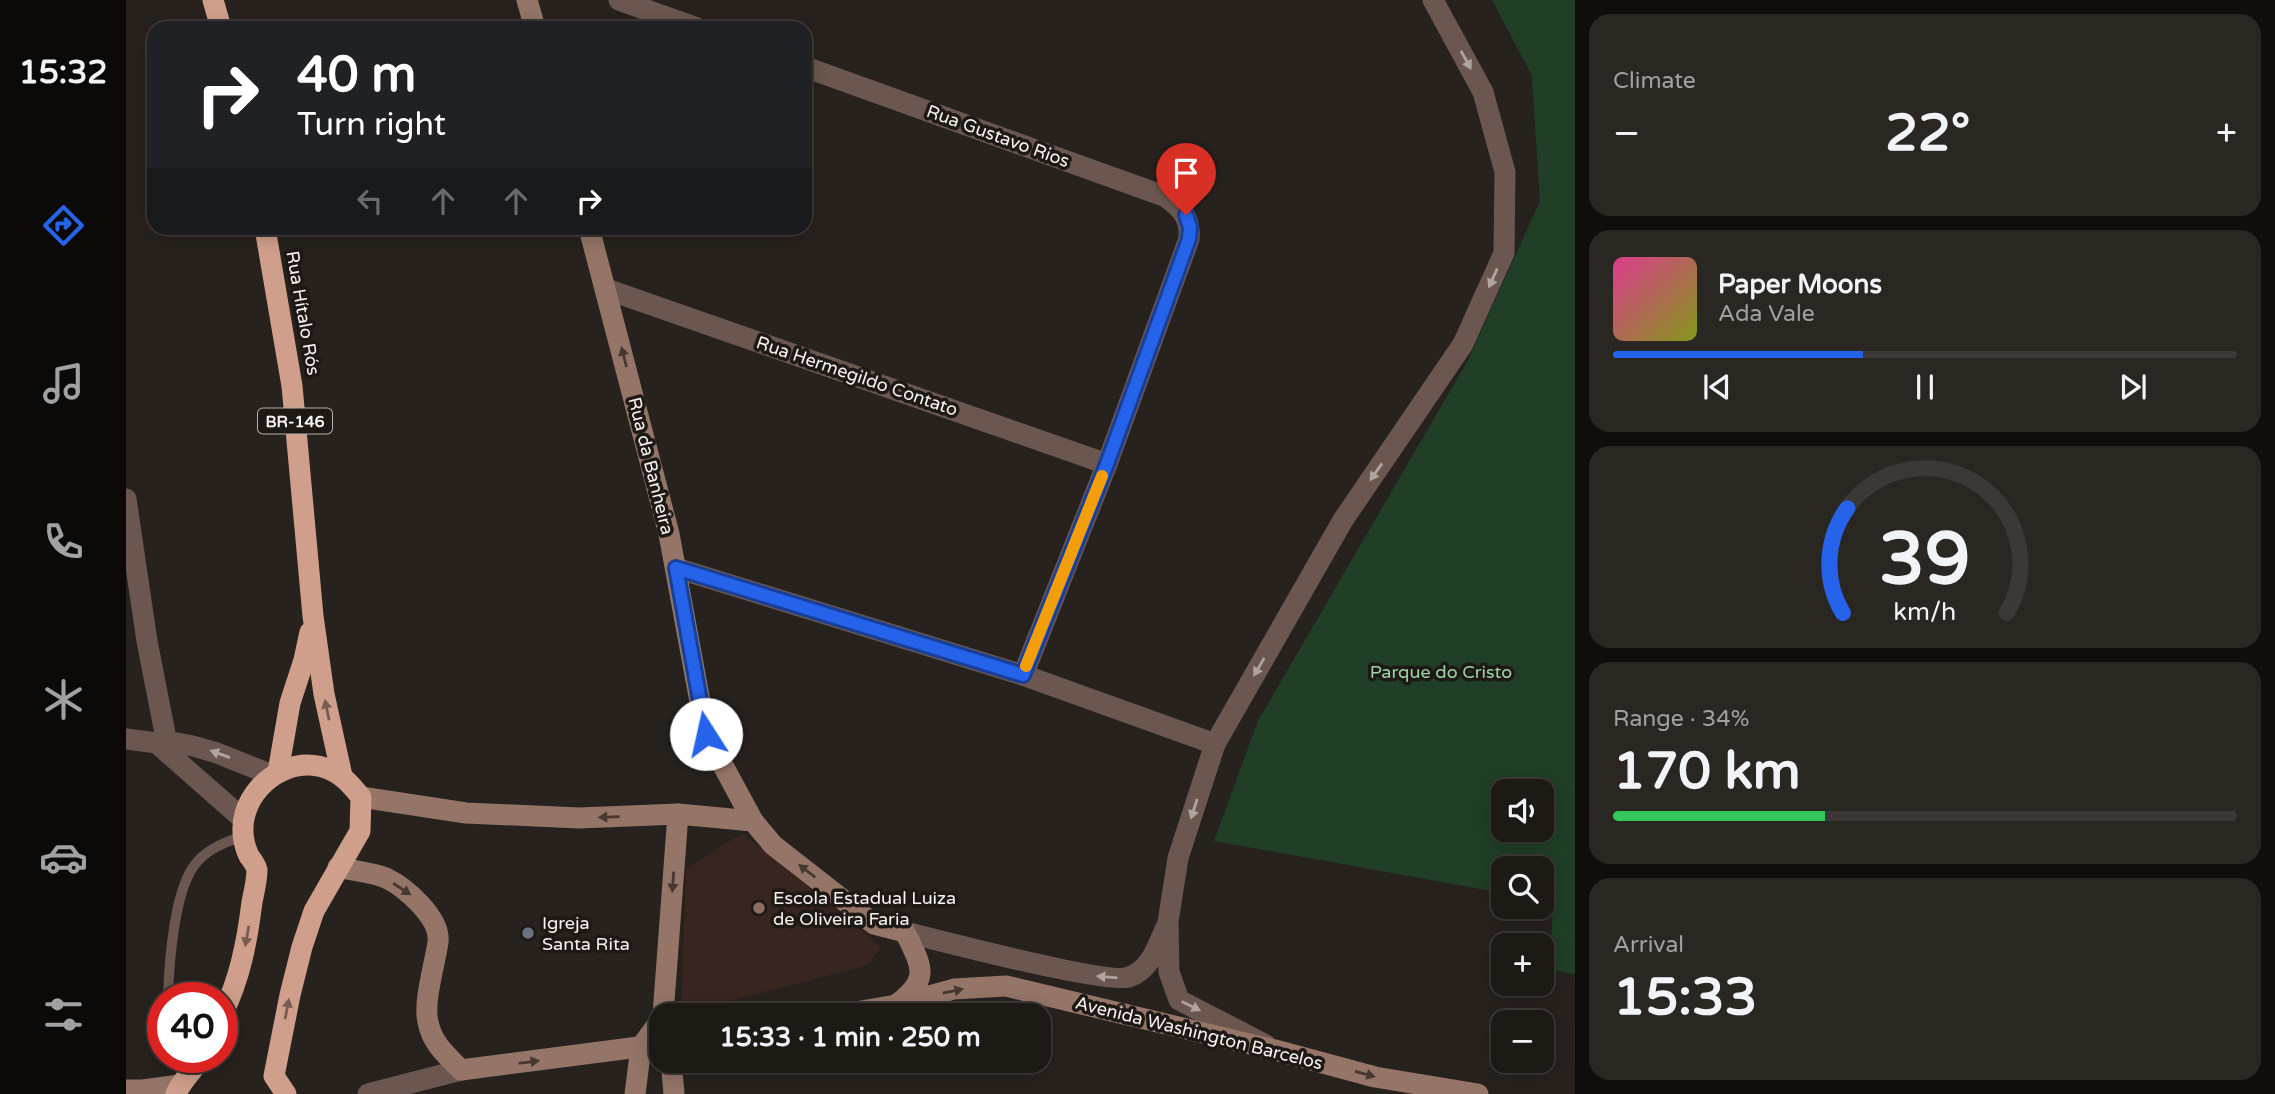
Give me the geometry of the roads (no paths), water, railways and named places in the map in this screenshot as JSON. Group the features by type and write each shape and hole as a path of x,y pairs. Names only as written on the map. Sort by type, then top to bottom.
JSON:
{"highway":[{"path":"214,0 218,21"},
{"name":"Rua Hítalo Rós","path":"266,235 292,386 313,616 324,694 342,776"},
{"name":"Rua Hítalo Rós","path":"275,774 290,702 304,660 313,616"},
{"path":"237,982 248,933 257,868 248,853 243,827 249,801 258,787 275,774 300,765 322,767 342,776 360,797 360,831 314,911 302,947 274,1076 286,1094"}],"main road":[{"path":"527,0 533,21"},
{"name":"Rua da Banheira","path":"592,235 676,568 706,734 753,821 773,845 874,925 905,932"},
{"path":"360,797 466,813 579,818 678,814 753,821"},
{"path":"663,1003 678,814"},
{"path":"338,867 385,878 410,893 429,916 438,938 427,1020 436,1045 461,1070 649,1046"},
{"path":"899,1003 913,992 920,977 918,959 905,932"},
{"name":"Avenida Washington Barcelos","path":"904,1003 954,989 1006,986 1275,1050 1375,1077 1478,1094"},
{"path":"635,1094 649,1052"},
{"path":"126,1090 143,1090 186,1073"},
{"path":"672,1073 674,1094"}],"street":[{"path":"619,0 678,21"},
{"path":"1275,1050 1179,1000 1169,972 1168,922 1178,858 1215,744 1343,520 1464,344 1504,253 1505,173 1483,92 1433,0"},
{"name":"Rua Gustavo Rios","path":"812,70 1164,196 1186,215 1190,227 1189,239 1107,464"},
{"name":"Rua Hermegildo Contato","path":"606,289 1107,464"},
{"path":"1023,675 1107,464"},
{"path":"126,499 164,746 243,827"},
{"path":"676,568 1023,675 1215,744"},
{"path":"126,740 217,752 275,774"},
{"path":"905,932 1094,976 1127,979 1148,965 1168,922"},
{"path":"368,1094 461,1070"}],"lane":[{"path":"170,982 178,904 186,877 212,848 243,827"}],"place":[{"name":"Escola Estadual Luiza de Oliveira Faria","path":"759,908"},
{"name":"Igreja Santa Rita","path":"528,933"}],"park label":[{"name":"Parque do Cristo","path":"1441,672"}]}
